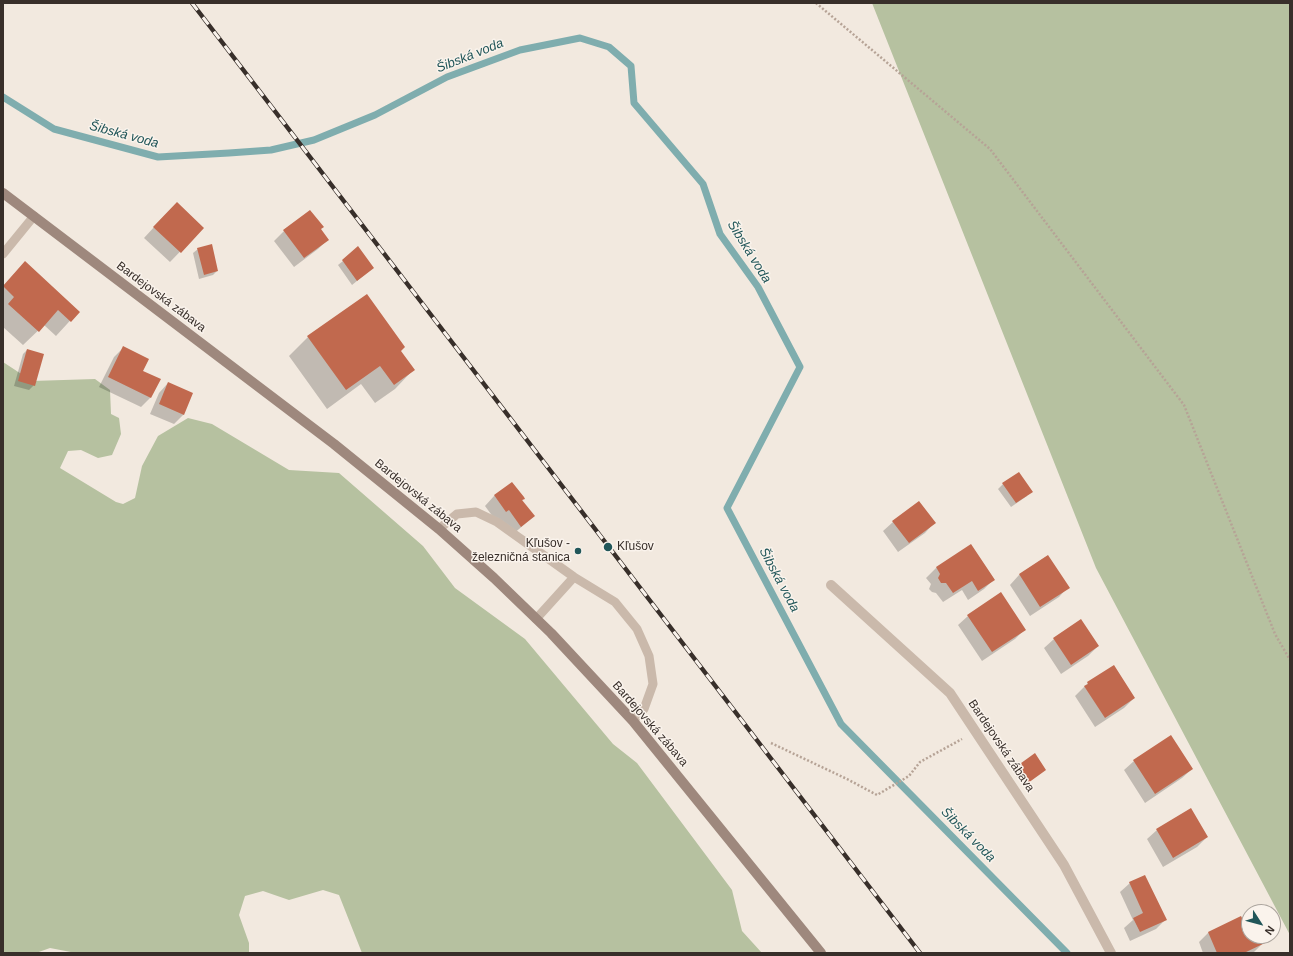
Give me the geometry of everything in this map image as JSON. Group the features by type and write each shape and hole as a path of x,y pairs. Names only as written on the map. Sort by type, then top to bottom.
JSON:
{"main road":[{"name":"Bardejovská zábava","path":"3,193 334,444 439,529 494,578 536,619 633,721 821,953"}],"street":[{"name":"Bardejovská zábava","path":"831,584 950,693 1064,865 1111,953"}],"lane":[{"path":"3,254 34,216"},
{"path":"439,529 458,514 476,512 497,522 574,577 615,602 636,629 649,656 653,684 644,709 633,721"},
{"path":"536,619 574,577"}],"path":[{"path":"816,3 990,149 1184,405 1275,634 1290,660"},
{"path":"771,743 877,795 909,776 920,762 976,731"}],"green space":[{"path":"872,3 1290,3 1290,935 1281,918 1281,904 1274,904 1096,568"},
{"path":"3,362 32,381 95,379 110,390 111,414 119,418 121,434 112,455 98,458 81,450 68,451 60,468 116,502 123,504 135,498 142,466 158,436 188,418 212,424 289,470 339,473 423,546 455,588 525,639 613,744 637,763 732,890 742,931 762,953 362,953 339,895 323,890 289,900 263,891 245,896 239,915 249,943 249,953 76,953 50,948 36,953 3,953"}],"building":[{"path":"177,202 204,228 181,253 153,227"},
{"path":"310,210 324,227 321,229 329,240 304,258 283,230"},
{"path":"212,244 218,271 204,275 197,248"},
{"path":"358,246 374,268 357,281 342,260"},
{"path":"25,261 80,312 71,322 58,310 39,332 8,304 14,297 3,286"},
{"path":"367,294 405,347 401,351 415,370 394,385 380,366 346,390 307,336"},
{"path":"123,346 149,359 143,371 161,379 151,398 108,377"},
{"path":"27,349 44,354 35,386 18,381"},
{"path":"168,382 193,393 184,415 159,404"},
{"path":"1019,472 1033,492 1016,503 1002,483"},
{"path":"512,482 524,497 525,499 522,500 535,516 521,527 509,510 506,512 494,495"},
{"path":"919,501 936,523 909,543 892,521"},
{"path":"971,544 995,580 978,591 972,581 953,593 946,583 941,583 938,578 940,574 936,567"},
{"path":"1048,555 1070,588 1040,607 1019,574"},
{"path":"1001,592 1026,630 992,652 967,615"},
{"path":"1081,619 1099,646 1071,665 1053,638"},
{"path":"1114,665 1135,698 1105,718 1084,686 1088,684 1087,682"},
{"path":"1171,735 1193,769 1155,794 1133,760"},
{"path":"1035,753 1046,770 1028,783 1017,766"},
{"path":"1191,808 1208,837 1173,858 1156,829"},
{"path":"1145,875 1167,920 1140,932 1133,918 1143,913 1129,882"},
{"path":"1241,916 1241,944 1263,944 1244,953 1217,953 1208,932"}],"waterway":[{"name":"Šibská voda","path":"3,97 54,129 158,157 271,150 314,140 375,115 447,77 520,50 580,38 609,47 631,66 634,103 703,184 720,234 758,287 800,367 727,508 841,724 1067,953"}],"railway":[{"path":"192,3 920,953"}],"place":[{"name":"Kľušov","path":"608,547"},
{"name":"Kľušov - železničná stanica","path":"578,551"}]}
